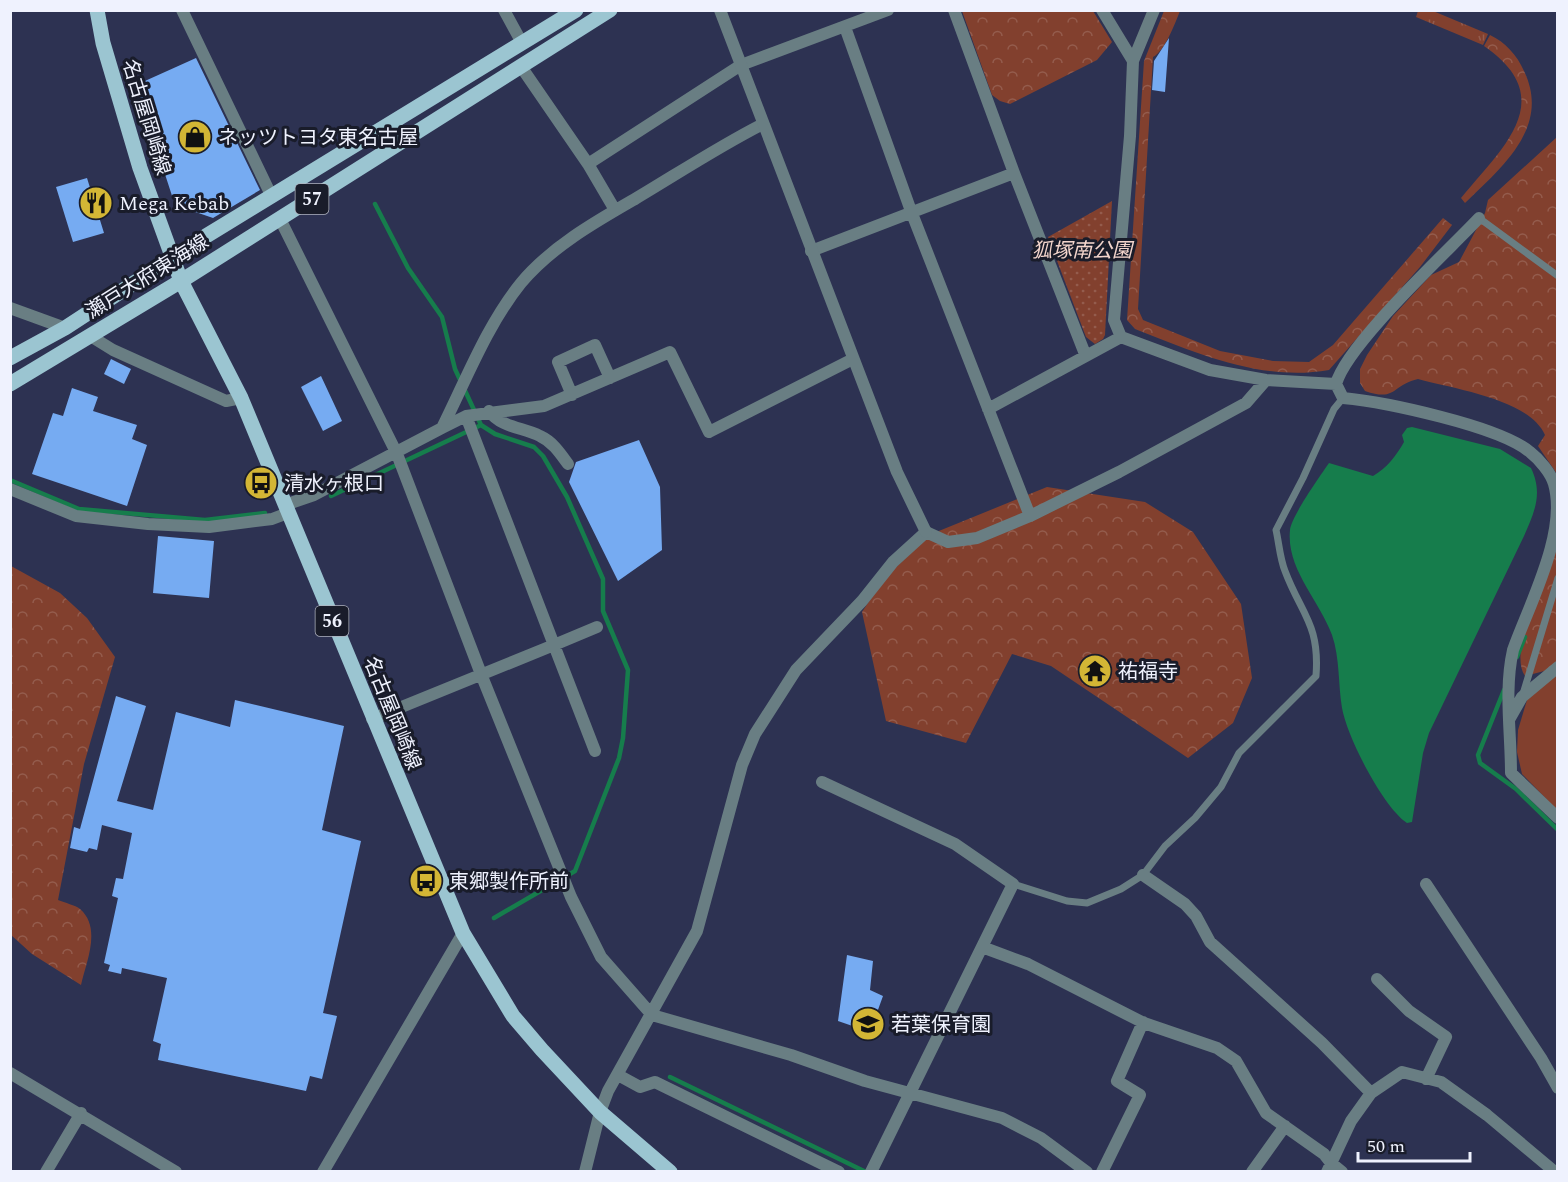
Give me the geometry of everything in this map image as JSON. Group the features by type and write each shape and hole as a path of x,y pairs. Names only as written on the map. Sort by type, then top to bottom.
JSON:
{"main road":[{"name":"名古屋岡崎線","path":"97,10 104,43 140,168 181,281 241,398 463,933 513,1016 600,1112 670,1172"},
{"name":"瀬戸大府東海線","path":"10,358 64,328 172,258 576,10"},
{"name":"瀬戸大府東海線","path":"10,384 92,337 522,68 610,10"}],"street":[{"path":"182,10 272,197"},
{"path":"504,10 522,43"},
{"path":"720,10 761,124 897,472 926,532 948,543 977,538 1030,516 1119,472 1246,403 1266,380"},
{"path":"588,164 741,65 888,10"},
{"path":"954,10 1014,173 1085,354"},
{"path":"1102,10 1133,61"},
{"path":"1120,337 1114,320 1130,136 1133,61 1154,10"},
{"path":"845,27 911,212 1030,516"},
{"path":"522,68 588,164 615,210"},
{"path":"442,428 485,340 520,284 553,253 615,210 761,124"},
{"path":"811,251 1014,173"},
{"path":"1479,218 1378,324 1339,372 1336,384 1343,398 1377,401 1507,438 1530,451 1554,483 1556,500 1553,541 1513,650 1509,669 1508,703 1511,773 1557,818"},
{"path":"280,219 397,454 481,675 571,897 601,957 652,1015 910,1093 1002,1118 1041,1138 1087,1172"},
{"path":"10,308 64,328"},
{"path":"92,337 113,350 226,401 241,398"},
{"path":"988,409 1085,354 1102,349 1120,337"},
{"path":"1120,337 1210,370 1266,380 1336,384"},
{"path":"572,394 558,362 595,345 610,378"},
{"path":"10,489 76,516 147,524 209,527 272,519 466,416 489,411 544,406 670,352 709,432 853,358"},
{"path":"489,411 497,421 541,437 554,446 568,464"},
{"path":"466,416 595,751"},
{"path":"585,1172 600,1112 697,931 742,765 755,734 796,670 862,601 893,562 926,532"},
{"path":"372,718 597,627"},
{"path":"1510,718 1522,697 1557,667"},
{"path":"822,782 955,844 1013,884 871,1172"},
{"path":"1143,875 1185,904 1196,916 1210,942 1322,1043 1371,1093"},
{"path":"1426,884 1541,1058 1557,1088"},
{"path":"323,1172 463,933"},
{"path":"982,947 1028,964 1143,1022 1217,1048 1236,1061 1266,1113 1324,1154 1329,1167 1342,1172"},
{"path":"1377,979 1409,1011 1446,1037 1426,1078"},
{"path":"1102,1172 1140,1095 1117,1081 1143,1022"},
{"path":"1329,1167 1351,1121 1371,1093 1402,1072 1441,1082 1487,1115 1555,1172"},
{"path":"10,1073 81,1113 176,1172"},
{"path":"618,1075 640,1087 655,1082 839,1172"},
{"path":"46,1172 81,1113"},
{"path":"1252,1172 1285,1126"}],"lane":[{"path":"1479,218 1557,276"},
{"path":"1013,884 1066,901 1087,903 1121,889 1143,875 1165,846 1195,818 1221,787 1239,753 1316,676 1318,652 1310,624 1285,571 1276,530 1303,478 1334,409 1343,398"},
{"path":"1522,697 1557,578"}],"green space":[{"path":"962,11 1093,11 1112,42 1097,60 1010,104 992,95"},
{"path":"1164,11 1180,11 1162,49 1153,57 1138,309 1143,320 1220,351 1273,361 1309,362 1333,345 1443,218 1452,225 1420,267 1329,370 1304,373 1254,369 1206,356 1135,329 1127,320 1144,61"},
{"path":"1418,11 1433,11 1488,34 1483,45 1416,17"},
{"path":"1490,35 1506,45 1521,65 1531,91 1531,110 1527,128 1507,160 1465,203 1461,198 1507,142 1517,123 1521,104 1519,85 1507,66 1484,46"},
{"path":"1557,137 1557,474 1538,446 1545,435 1523,412 1489,397 1418,379 1389,394 1375,394 1365,391 1360,383 1360,369 1393,316 1431,275 1459,262 1485,213 1488,200"},
{"name":"狐塚南公園","path":"1112,201 1105,335 1095,344 1086,337 1048,237"},
{"path":"1047,487 1145,502 1193,532 1241,604 1252,678 1233,723 1188,758 1051,666 1012,654 966,743 886,721 862,612 883,580 929,535"},
{"path":"1557,540 1557,664 1552,669 1525,676 1521,664 1521,648 1525,629 1530,609"},
{"path":"11,566 60,593 87,618 115,657 84,764 58,900 80,909 87,917 90,926 91,946 81,985 32,954 11,935"},
{"path":"1557,674 1557,810 1522,774 1517,752 1518,730 1527,700"}],"shaded area":[{"path":"1412,427 1500,449 1531,468 1535,477 1537,494 1534,510 1524,536 1429,733 1423,753 1412,822 1407,823 1387,802 1377,787 1358,753 1345,721 1332,635 1298,571 1290,544 1290,530 1300,507 1329,463 1373,476 1394,457 1404,442 1402,435 1407,428"}],"building":[{"path":"1169,38 1165,92 1152,90 1154,61"},
{"name":"ネッツトヨタ東名古屋","path":"196,58 260,190 213,218 175,205 136,85"},
{"path":"87,178 104,233 73,242 56,187"},
{"path":"111,359 131,369 124,384 104,374"},
{"path":"321,376 342,421 323,431 301,387"},
{"path":"72,388 98,397 93,411 137,425 132,439 147,445 127,506 32,474 53,413 63,416"},
{"path":"639,440 660,487 662,550 618,581 569,482 576,462"},
{"path":"158,536 214,541 209,598 153,593"},
{"path":"116,696 146,706 117,801 153,810 176,712 230,727 235,700 344,726 322,830 361,841 323,1013 337,1016 322,1079 310,1076 306,1091 158,1060 161,1044 153,1041 167,978 122,968 121,974 108,971 110,965 104,963 118,898 112,896 116,878 123,879 132,833 102,825 97,850 89,848 87,852 70,848 74,827 80,829"},
{"path":"847,955 873,961 870,990 883,996 870,1032 838,1021"}],"waterway":[{"path":"375,204 408,268 442,317 455,369 481,425"},
{"path":"331,496 481,425 495,434 534,447 543,456 567,497 603,579 603,611 628,670 623,738 619,758 575,871 494,918"},
{"path":"10,480 79,509 205,520 265,513"},
{"path":"1517,657 1525,637"},
{"path":"1504,690 1478,755 1480,763 1516,789 1558,830"},
{"path":"670,1077 866,1172"}],"place":[{"name":"ネッツトヨタ東名古屋","path":"195,137"},
{"name":"Mega Kebab","path":"96,203"},
{"name":"清水ヶ根口","path":"261,483"},
{"name":"祐福寺","path":"1095,671"},
{"name":"東郷製作所前","path":"426,881"},
{"name":"若葉保育園","path":"868,1024"}]}
